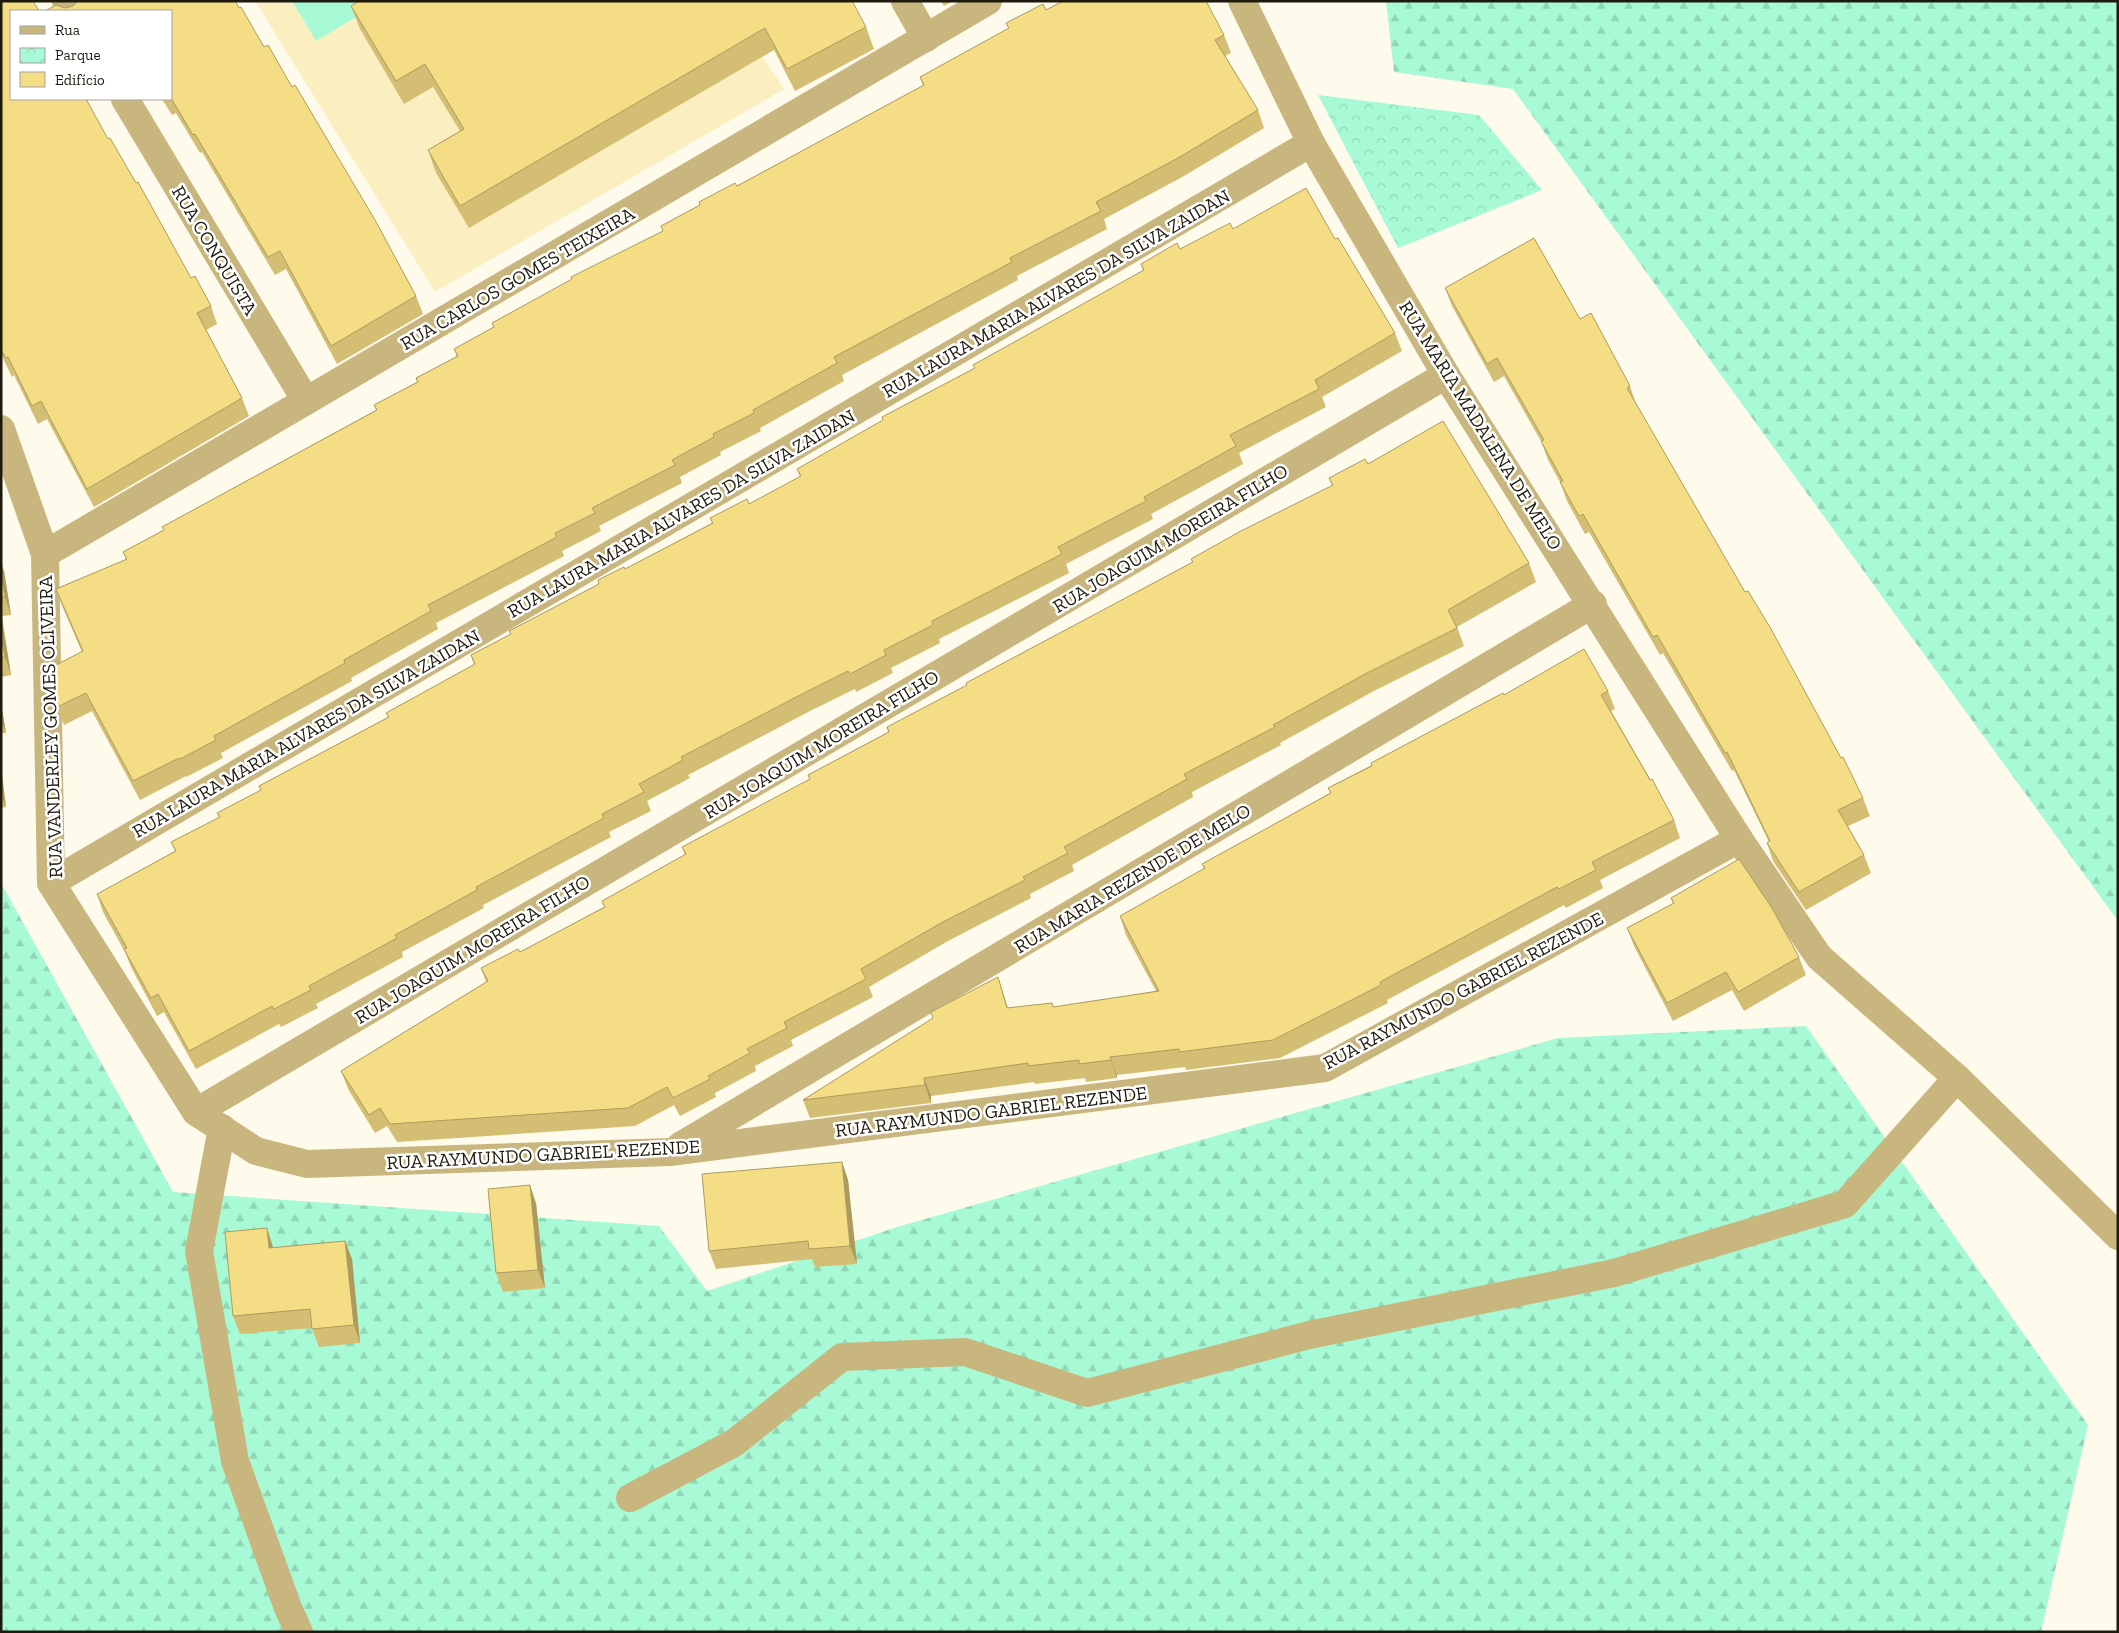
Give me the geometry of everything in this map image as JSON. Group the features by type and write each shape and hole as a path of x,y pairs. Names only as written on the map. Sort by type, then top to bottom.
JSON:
{"street":[{"path":"905,1 926,38"},
{"name":"RUA CARLOS GOMES TEIXEIRA","path":"45,554 988,1"},
{"name":"RUA MARIA MADALENA DE MELO","path":"1242,1 1311,143 1446,375 1593,604 1739,839 1819,957 1957,1078 2118,1236"},
{"name":"RUA CONQUISTA","path":"126,100 306,401"},
{"name":"RUA LAURA MARIA ALVARES DA SILVA ZAIDAN","path":"51,883 1311,143"},
{"name":"RUA JOAQUIM MOREIRA FILHO","path":"196,1112 1446,375"},
{"name":"RUA VANDERLEY GOMES OLIVEIRA","path":"1,429 45,554 51,883 196,1112"},
{"name":"RUA MARIA REZENDE DE MELO","path":"670,1152 1593,604"},
{"name":"RUA RAYMUNDO GABRIEL REZENDE","path":"196,1112 256,1151 307,1164 670,1152 1325,1068 1739,839"},
{"path":"630,1498 734,1443 842,1357 965,1352 1087,1392 1308,1335 1614,1272 1846,1204 1957,1078"},
{"path":"222,1128 199,1251 235,1461 288,1608 299,1632"}],"shaded area":[{"path":"255,1 726,1 784,89 435,292"}],"green space":[{"path":"292,1 383,1 316,41"},
{"path":"1386,1 2118,1 2118,921 1513,89 1394,72"},
{"path":"1318,95 1479,115 1542,190 1398,248"},
{"path":"1,883 173,1192 659,1226 707,1291 897,1227 1558,1038 1806,1026 2088,1425 2041,1632 1,1632"}],"building":[{"path":"1,1 33,1 38,10 10,10 10,100 87,100 108,139 110,138 136,183 138,182 191,278 195,276 211,306 197,313 242,398 87,489 41,401 32,406 8,357 6,358 1,350"},
{"path":"78,1 235,1 239,8 241,7 264,47 268,45 292,87 295,85 375,220 416,296 331,346 280,251 268,257 195,134 193,135 172,100 172,10 47,10 56,5 65,8 73,6"},
{"path":"359,1 852,1 866,27 787,69 765,28 460,206 428,150 464,129 425,64 396,81 351,6"},
{"path":"1063,1 1206,1 1224,35 1215,40 1258,110 1178,158 1096,202 1101,211 1010,258 1012,262 834,357 837,363 753,410 754,413 713,434 714,437 672,460 675,465 592,508 595,513 555,533 557,537 428,605 431,611 344,660 345,663 214,736 216,740 180,759 133,781 86,693 57,707 56,665 83,651 56,589 127,559 123,552 164,530 162,527 377,410 374,405 418,382 416,378 458,356 454,349 494,327 492,323 572,279 571,277 663,231 661,226 700,205 699,202 735,183 737,186 924,85 920,77 1009,28 1006,23 1043,4 1046,10"},
{"path":"1306,188 1335,239 1338,238 1395,333 1315,380 1319,389 1230,435 1236,446 1144,497 1146,501 1058,547 1062,554 932,621 933,625 884,650 886,655 850,674 848,671 681,757 683,760 639,784 644,792 602,814 604,818 476,887 477,890 395,935 397,938 309,986 311,990 274,1009 272,1006 189,1051 158,994 151,998 124,949 127,948 97,894 176,851 171,842 220,817 217,813 261,790 259,786 389,717 386,713 475,664 471,655 511,634 509,631 599,584 598,580 624,567 625,569 713,523 710,518 747,499 749,504 801,476 797,469 883,420 882,417 975,368 973,365 1144,270 1141,264 1177,243 1180,249 1230,223 1233,229"},
{"path":"1534,238 1580,319 1591,313 1630,386 1627,388 1745,592 1748,591 1771,629 1841,758 1843,757 1863,798 1838,810 1864,855 1799,892 1767,843 1770,841 1727,752 1725,753 1657,635 1653,637 1583,514 1579,516 1560,482 1563,481 1541,441 1544,440 1497,358 1487,364 1445,288"},
{"path":"1443,421 1529,563 1448,610 1457,628 1365,674 1273,725 1275,727 1184,774 1187,779 1064,847 1068,853 1023,877 1025,880 941,923 861,969 866,979 784,1022 787,1028 747,1049 750,1053 708,1076 710,1079 673,1098 667,1087 628,1108 390,1124 380,1108 369,1115 341,1071 488,981 481,968 518,949 520,952 605,907 602,901 686,854 682,847 810,779 808,775 889,732 887,727 967,685 966,683 1193,562 1191,559 1239,532 1333,485 1329,478 1365,459 1368,464"},
{"path":"1,575 5,597 1,597"},
{"path":"1,637 5,657 1,657"},
{"path":"1584,649 1608,691 1601,695 1650,780 1652,779 1674,820 1592,862 1596,870 1559,889 1557,887 1380,982 1381,985 1273,1040 1179,1052 1179,1049 1110,1057 1111,1060 1079,1064 1079,1060 1028,1066 1028,1063 924,1078 925,1085 803,1100 933,1018 931,1012 998,977 1007,1008 1052,1003 1053,1007 1159,991 1120,916 1205,868 1202,864 1331,793 1328,788 1372,766 1371,763 1503,693 1504,695"},
{"path":"1739,859 1772,908 1799,957 1738,992 1726,972 1667,1003 1627,928 1674,903 1671,898"},
{"path":"842,1162 850,1246 809,1249 808,1241 709,1251 702,1174"},
{"path":"530,1185 538,1270 496,1273 488,1189"},
{"path":"267,1228 269,1248 345,1241 354,1325 312,1329 310,1309 233,1316 225,1232"}]}
